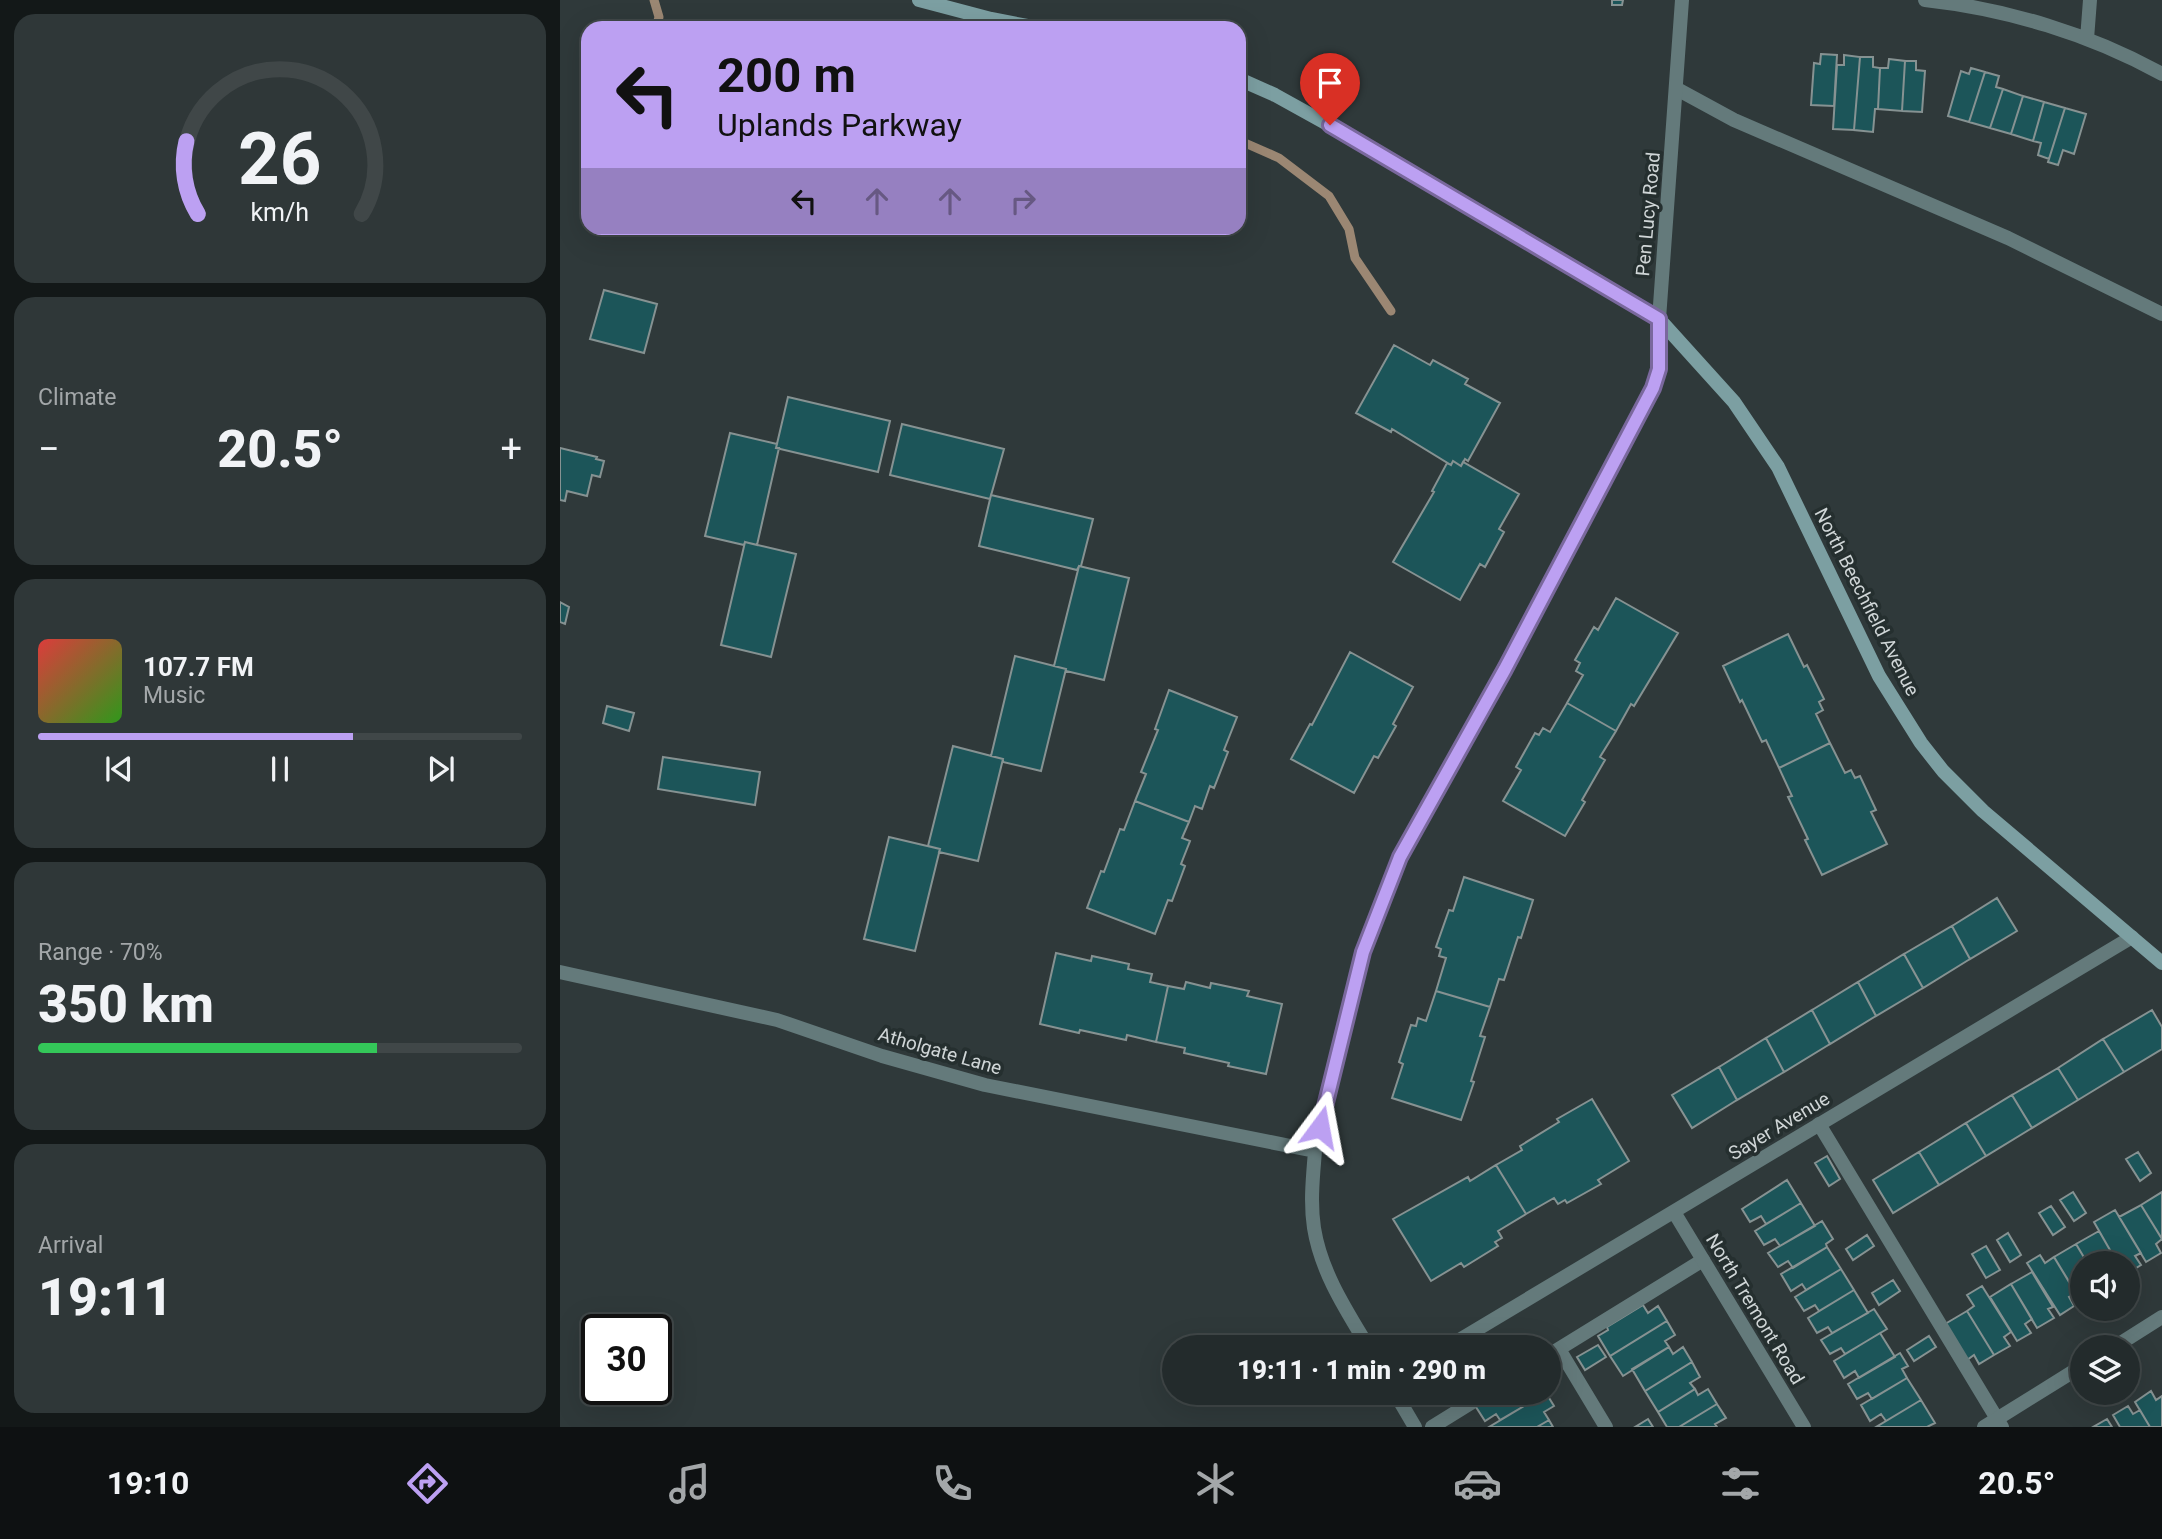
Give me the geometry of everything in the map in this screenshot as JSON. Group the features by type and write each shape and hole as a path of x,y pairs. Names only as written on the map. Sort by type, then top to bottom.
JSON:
{"street":[{"path":"919,0 1001,21"},
{"name":"Pen Lucy Road","path":"1361,1335 1337,1294 1321,1257 1314,1227 1312,1184 1315,1151 1363,952 1395,868 1505,669 1653,388 1659,369 1659,319 1682,0"},
{"path":"1925,0 1954,3 2016,17 2087,39 2162,74"},
{"path":"2087,39 2090,0"},
{"name":"North Beechfield Avenue","path":"1246,82 1349,136 1659,319 1734,402 1778,467 1879,676 1921,743 1943,771 1983,811 2162,963"},
{"path":"1677,89 1734,120 2008,238 2162,314"},
{"name":"Sayer Avenue","path":"1468,1335 2132,937"},
{"name":"Atholgate Lane","path":"560,972 777,1020 882,1056 985,1085 1315,1151"},
{"path":"1819,1124 2000,1423"},
{"name":"North Tremont Road","path":"1674,1212 1804,1427"},
{"path":"1561,1348 1703,1260"},
{"path":"2134,1335 2162,1317"},
{"path":"1561,1362 1606,1427"},
{"path":"1984,1427 2000,1423 2070,1374"},
{"path":"1402,1405 1415,1427"},
{"path":"1432,1427 1468,1405"}],"building":[{"path":"1612,0 1623,0 1622,5 1612,5"},
{"path":"1821,54 1837,55 1834,106 1811,105 1814,63 1820,64"},
{"path":"1844,55 1860,57 1854,130 1833,129 1837,65 1844,65"},
{"path":"1860,57 1873,57 1873,67 1880,68 1878,109 1875,109 1873,132 1854,130"},
{"path":"1889,59 1905,61 1902,111 1878,109 1880,68 1888,68"},
{"path":"1905,61 1916,61 1916,70 1925,71 1922,112 1902,111"},
{"path":"1971,68 1985,72 1969,122 1948,116 1961,71 1969,74"},
{"path":"1985,72 1999,76 1996,87 2003,89 1990,128 1969,122"},
{"path":"2003,89 2023,96 2011,134 1990,128"},
{"path":"2023,96 2044,102 2033,141 2011,134"},
{"path":"2044,102 2065,108 2049,159 2038,155 2041,143 2033,141"},
{"path":"2065,108 2086,114 2074,154 2063,150 2058,165 2048,162"},
{"path":"604,290 657,304 644,353 590,339"},
{"path":"1394,345 1430,365 1433,360 1468,379 1465,384 1500,403 1468,461 1465,459 1461,466 1453,461 1451,465 1392,429 1391,432 1356,413"},
{"path":"788,397 890,421 878,472 776,448"},
{"path":"902,424 1004,449 990,499 890,475"},
{"path":"730,433 777,444 776,448 779,448 757,545 745,542 744,545 705,536"},
{"path":"560,448 604,461 600,477 592,475 587,496 567,491 565,501 560,500"},
{"path":"1453,461 1461,466 1463,462 1519,494 1499,529 1504,532 1485,567 1480,564 1460,600 1393,562 1434,492 1432,491 1447,463 1451,465"},
{"path":"991,495 1093,519 1081,566 1077,570 979,546"},
{"path":"745,542 796,554 771,657 721,645"},
{"path":"1079,566 1129,578 1104,680 1054,666"},
{"path":"1616,598 1678,633 1616,731 1567,703 1583,675 1576,671 1580,663 1575,660 1594,627 1598,630"},
{"path":"560,602 569,607 565,624 560,622"},
{"path":"1788,634 1824,699 1819,702 1823,710 1816,714 1830,743 1779,768 1766,740 1762,742 1742,700 1740,702 1723,666"},
{"path":"1350,652 1413,687 1393,724 1396,726 1378,758 1374,756 1354,793 1291,759"},
{"path":"1015,656 1066,669 1041,771 1003,762 1003,759 991,756"},
{"path":"1169,690 1237,717 1224,750 1228,752 1214,788 1210,786 1202,809 1195,806 1189,822 1135,801 1146,774 1141,772 1158,730 1155,729"},
{"path":"1567,703 1616,731 1600,757 1605,760 1582,800 1585,802 1565,836 1503,801 1521,770 1516,767 1535,733 1539,735 1543,728 1550,732"},
{"path":"607,706 634,713 629,731 603,723"},
{"path":"1830,743 1845,773 1851,770 1855,778 1860,776 1876,810 1871,812 1887,844 1822,875 1805,840 1808,839 1788,797 1792,796 1779,768"},
{"path":"953,746 1003,759 978,861 939,852 940,849 928,846"},
{"path":"663,757 760,772 755,805 658,789"},
{"path":"1135,801 1189,822 1182,838 1190,841 1181,864 1185,866 1172,901 1168,900 1155,934 1087,908 1101,871 1104,872 1120,829 1124,830"},
{"path":"889,837 940,849 915,951 864,939"},
{"path":"1464,877 1533,900 1521,938 1518,937 1504,980 1499,979 1490,1007 1436,991 1446,958 1439,956 1441,949 1436,947 1449,910 1453,911"},
{"path":"1997,898 2017,931 1970,959 1952,926"},
{"path":"1952,926 1970,959 1923,988 1904,954"},
{"path":"1056,953 1091,961 1092,956 1129,964 1128,969 1152,974 1150,982 1168,986 1156,1042 1127,1035 1126,1040 1080,1030 1079,1033 1040,1024"},
{"path":"1904,954 1923,988 1876,1016 1858,982"},
{"path":"1186,982 1210,988 1211,983 1249,991 1247,996 1282,1004 1266,1074 1228,1066 1229,1063 1184,1053 1185,1048 1156,1042 1168,986 1184,989"},
{"path":"1858,982 1876,1016 1830,1044 1812,1010"},
{"path":"1436,991 1490,1007 1480,1036 1485,1037 1471,1081 1474,1082 1461,1120 1392,1098 1403,1064 1399,1062 1411,1025 1416,1026 1418,1018 1426,1021"},
{"path":"1812,1010 1830,1044 1784,1072 1766,1038"},
{"path":"2152,1010 2162,1027 2162,1049 2124,1072 2103,1039"},
{"path":"1766,1038 1784,1072 1737,1100 1719,1067"},
{"path":"2103,1039 2124,1072 2078,1100 2058,1068"},
{"path":"1719,1067 1737,1100 1692,1128 1672,1095"},
{"path":"2058,1068 2078,1100 2032,1128 2012,1095"},
{"path":"2012,1095 2032,1128 1986,1156 1966,1123"},
{"path":"1592,1099 1629,1161 1598,1180 1601,1184 1567,1203 1565,1200 1558,1204 1554,1198 1526,1214 1496,1165 1522,1150 1520,1146 1559,1122 1557,1119"},
{"path":"1966,1123 1986,1156 1939,1185 1919,1152"},
{"path":"1919,1152 1939,1185 1893,1213 1873,1180"},
{"path":"2138,1152 2151,1173 2140,1181 2126,1159"},
{"path":"1827,1156 1840,1179 1829,1186 1815,1163"},
{"path":"1496,1165 1526,1214 1498,1231 1502,1238 1495,1242 1498,1246 1464,1267 1461,1263 1431,1281 1393,1219 1468,1177 1470,1181"},
{"path":"1787,1180 1801,1203 1766,1224 1761,1216 1750,1222 1742,1209"},
{"path":"2073,1192 2086,1213 2074,1221 2060,1200"},
{"path":"2162,1192 2162,1239 2141,1205"},
{"path":"1801,1203 1815,1226 1780,1246 1775,1239 1764,1245 1755,1231"},
{"path":"2141,1205 2162,1239 2156,1244 2161,1253 2146,1262 2119,1217"},
{"path":"2051,1206 2065,1227 2053,1235 2039,1213"},
{"path":"2115,1210 2140,1251 2111,1251 2094,1222"},
{"path":"1822,1221 1833,1239 1826,1244 1827,1247 1793,1268 1788,1261 1778,1267 1768,1253"},
{"path":"2099,1231 2111,1251 2080,1251 2076,1244"},
{"path":"2008,1233 2021,1255 2010,1262 1997,1240"},
{"path":"1867,1235 1874,1246 1853,1260 1846,1249"},
{"path":"2076,1244 2080,1251 2070,1251 2070,1284 2054,1257"},
{"path":"1986,1246 2000,1270 1986,1278 1972,1254"},
{"path":"1827,1247 1841,1269 1806,1290 1802,1284 1791,1291 1781,1274"},
{"path":"2040,1255 2045,1263 2054,1257 2070,1283 2070,1309 2060,1315 2027,1263"},
{"path":"1841,1269 1854,1290 1819,1311 1815,1305 1804,1311 1795,1297"},
{"path":"2032,1272 2053,1307 2048,1309 2054,1318 2037,1328 2011,1284"},
{"path":"1893,1280 1900,1291 1879,1305 1872,1293"},
{"path":"2011,1284 2032,1319 2025,1324 2031,1333 2017,1341 1990,1297"},
{"path":"1982,1286 2011,1332 2004,1337 2010,1346 1994,1355 1967,1311 1974,1306 1967,1295"},
{"path":"1854,1290 1868,1313 1832,1333 1828,1327 1817,1333 1808,1318"},
{"path":"1643,1305 1648,1313 1658,1306 1667,1321 1610,1356 1598,1336 1608,1330 1607,1327"},
{"path":"1874,1309 1887,1329 1845,1354 1841,1348 1830,1354 1821,1340"},
{"path":"1967,1311 1994,1355 1979,1364 1974,1355 1967,1360 1945,1324"},
{"path":"1667,1321 1675,1335 1665,1341 1669,1347 1623,1376 1610,1356"},
{"path":"1880,1333 1895,1357 1859,1378 1855,1371 1844,1378 1834,1361"},
{"path":"1929,1336 1936,1347 1914,1361 1907,1350"},
{"path":"1598,1345 1606,1357 1585,1370 1577,1357"},
{"path":"1669,1347 1673,1354 1683,1347 1692,1362 1645,1391 1632,1369"},
{"path":"1900,1353 1908,1366 1902,1369 1907,1378 1872,1399 1868,1393 1857,1399 1848,1384"},
{"path":"1692,1362 1700,1377 1690,1383 1695,1389 1658,1412 1645,1391"},
{"path":"1907,1378 1921,1400 1886,1421 1881,1414 1870,1421 1861,1405"},
{"path":"1695,1389 1698,1395 1708,1389 1717,1404 1679,1427 1667,1427 1658,1412"},
{"path":"2151,1391 2156,1400 2162,1396 2162,1427 2150,1427 2137,1405 2140,1405 2140,1399"},
{"path":"1921,1400 1935,1423 1927,1427 1876,1427"},
{"path":"1717,1404 1726,1418 1715,1424 1717,1427 1679,1427"},
{"path":"1526,1405 1500,1420 1496,1414 1485,1421 1476,1407"},
{"path":"1526,1405 1554,1406 1544,1412 1549,1420 1537,1427 1489,1427"},
{"path":"2128,1406 2133,1414 2140,1410 2150,1427 2120,1427 2113,1415"},
{"path":"1648,1419 1653,1427 1635,1427"},
{"path":"2107,1419 2112,1427 2093,1427"},
{"path":"1549,1420 1553,1427 1537,1427"}],"waterway":[{"path":"654,0 658,21"},
{"path":"1246,143 1279,158 1329,196 1349,229 1355,258 1391,311"}],"route":[{"path":"1320,1127 1363,952 1400,857 1517,646 1653,388 1659,369 1659,319 1330,125"}]}
